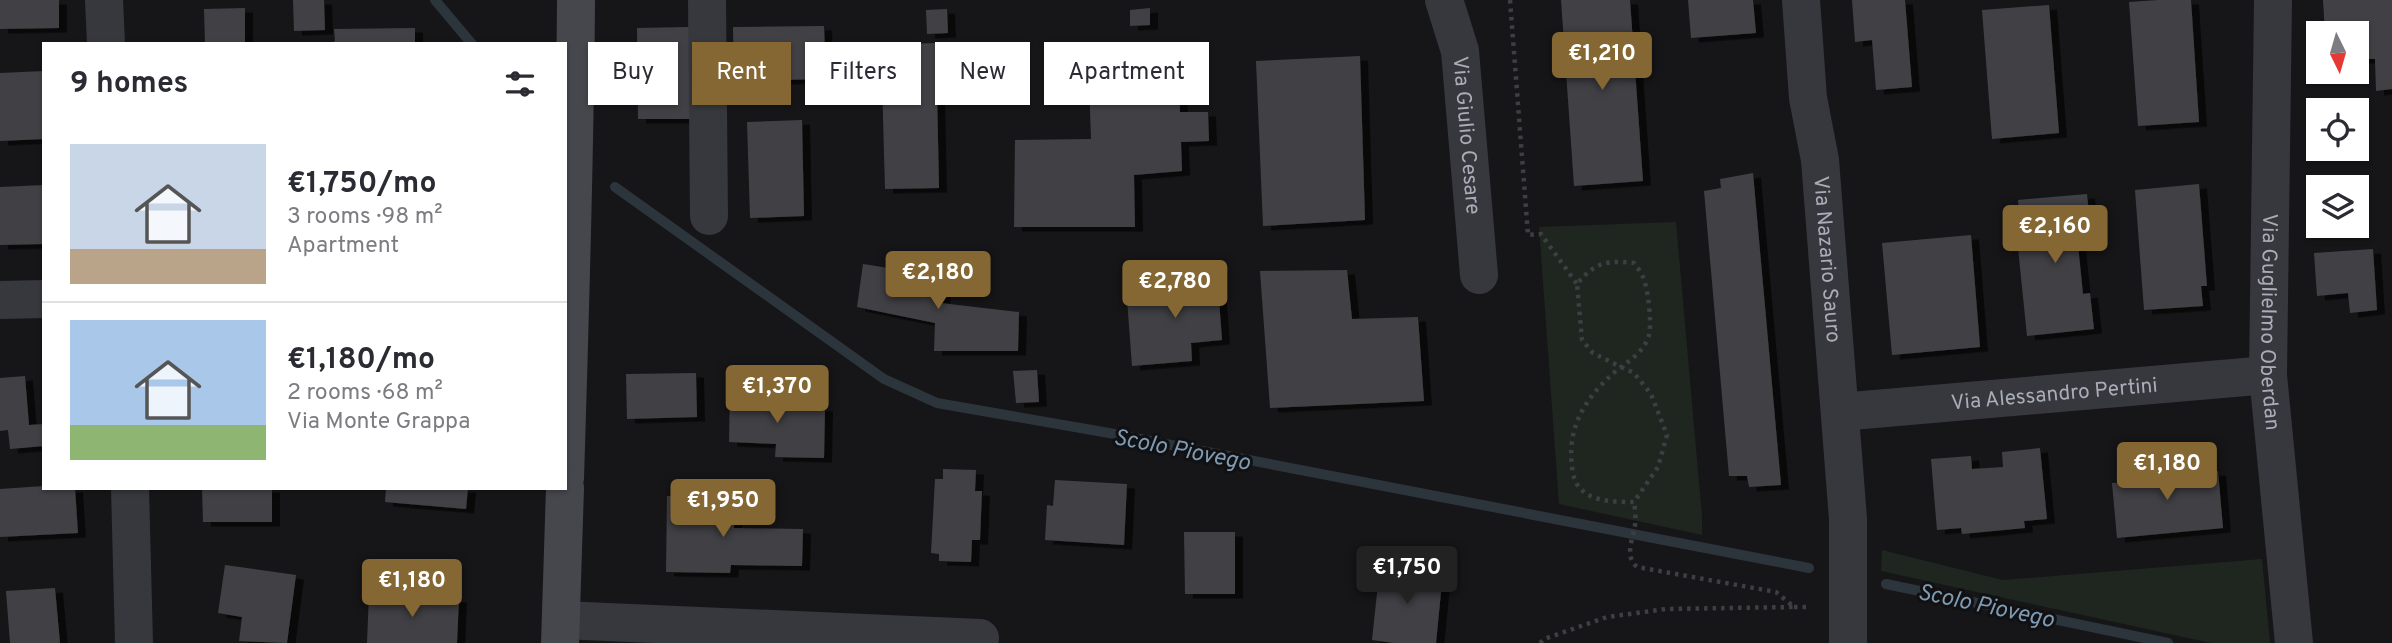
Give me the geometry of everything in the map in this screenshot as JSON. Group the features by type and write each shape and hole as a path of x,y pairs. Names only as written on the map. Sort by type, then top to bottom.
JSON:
{"street":[{"path":"104,0 106,42"},
{"path":"567,290 574,201 576,0"},
{"path":"707,0 709,216"},
{"name":"Via Giulio Cesare","path":"1444,0 1460,51 1479,275"},
{"name":"Via Nazario Sauro","path":"1801,0 1808,98 1819,160 1848,519 1848,643"},
{"name":"Via Guglielmo Oberdan","path":"2273,0 2268,375 2294,643"},
{"path":"0,300 42,299"},
{"name":"Via Alessandro Pertini","path":"1840,412 2268,375"},
{"path":"130,490 134,643"},
{"path":"565,490 561,631 980,638"}],"path":[{"path":"1510,0 1528,235 1541,234 1577,284 1582,340 1593,354 1633,373 1651,394 1667,435 1658,467 1634,502 1636,521 1629,555 1632,563 1637,567 1776,592 1794,607 1666,609 1607,617 1544,639 1540,643"},
{"path":"1577,284 1588,270 1603,263 1634,263 1643,277 1650,326 1648,337 1632,360 1610,376 1584,406 1570,439 1574,480 1587,496 1612,502 1634,502"}],"shaded area":[{"path":"1676,222 1702,535 1559,504 1539,227"},
{"path":"1882,550 2003,580 2262,559 2270,643 2211,643 1881,571"}],"building":[{"path":"0,0 59,0 59,28 0,29"},
{"path":"293,0 324,0 325,30 294,31"},
{"path":"1561,0 1630,0 1643,181 1574,186"},
{"path":"1688,0 1753,0 1756,33 1691,38"},
{"path":"1852,0 1905,0 1912,87 1876,90 1872,40 1855,42"},
{"path":"2191,0 2199,122 2138,126 2129,2"},
{"path":"2323,0 2392,0 2392,89 2376,91 2375,59 2370,59 2370,21 2324,21"},
{"path":"2049,5 2059,133 1992,139 1982,10"},
{"path":"245,8 245,42 205,42 204,9"},
{"path":"1150,8 1150,25 1130,26 1130,10"},
{"path":"947,9 948,33 927,34 926,10"},
{"path":"824,26 825,42 805,42 805,79 791,80 791,42 733,42 733,27"},
{"path":"689,27 690,119 638,119 638,105 678,105 678,42 637,42 637,28"},
{"path":"415,28 415,42 333,42 334,29"},
{"path":"935,43 939,188 885,189 883,105 921,105 921,44"},
{"path":"1360,56 1365,220 1263,226 1256,61"},
{"path":"42,71 42,139 0,141 0,73"},
{"path":"1090,105 1180,105 1180,112 1208,112 1209,141 1181,142 1182,171 1134,175 1135,227 1014,227 1015,140 1091,139"},
{"path":"802,120 804,216 750,218 747,122"},
{"path":"1753,173 1781,485 1749,487 1747,476 1729,476 1704,191 1721,188 1720,179"},
{"path":"2199,184 2207,286 2201,286 2203,306 2144,310 2135,190"},
{"path":"42,185 42,244 0,245 0,187"},
{"path":"2087,194 2092,244 2078,245 2083,294 2090,293 2094,329 2027,336 2018,248 2034,246 2033,233 2021,234 2018,200"},
{"path":"1971,235 1980,347 1892,355 1882,243"},
{"path":"2373,249 2377,310 2350,313 2348,293 2317,296 2314,253"},
{"path":"863,264 946,277 941,303 1019,312 1018,351 934,351 935,323 857,307"},
{"path":"1347,270 1352,319 1418,317 1424,401 1270,408 1260,271"},
{"path":"1217,273 1222,340 1191,343 1192,361 1132,366 1127,299 1159,296 1158,278"},
{"path":"1037,370 1039,402 1016,403 1013,371"},
{"path":"696,373 697,417 627,419 626,374"},
{"path":"25,376 29,425 42,424 42,446 10,449 8,430 0,431 0,378"},
{"path":"730,391 778,392 778,406 825,407 824,458 775,457 776,444 729,442"},
{"path":"2040,448 2047,519 2024,521 2025,528 1962,534 1961,528 1937,530 1931,459 1971,456 1972,469 2003,467 2002,452"},
{"path":"2197,464 2198,472 2218,471 2223,528 2117,538 2112,483 2130,482 2129,470"},
{"path":"943,469 976,470 975,491 982,491 980,540 972,540 971,562 939,561 939,554 931,553 935,479 943,479"},
{"path":"1055,480 1127,484 1124,545 1045,540 1047,505 1053,506"},
{"path":"42,486 42,490 75,490 78,533 0,537 0,489"},
{"path":"202,490 272,490 272,522 203,522"},
{"path":"386,490 468,490 466,509 385,502"},
{"path":"667,496 735,497 734,528 803,529 802,566 731,565 730,573 666,572"},
{"path":"1184,532 1235,532 1235,594 1185,594"},
{"path":"225,565 296,575 287,643 239,641 242,617 218,613"},
{"path":"1380,565 1443,572 1436,643 1372,640"},
{"path":"55,588 60,643 10,643 6,591"},
{"path":"369,594 459,598 457,643 367,643"}],"waterway":[{"name":"Scolo Piovego","path":"435,0 470,42"},
{"name":"Scolo Piovego","path":"615,187 884,379 937,403 1109,433 1809,568"},
{"name":"Scolo Piovego","path":"1886,584 2168,643"}]}
